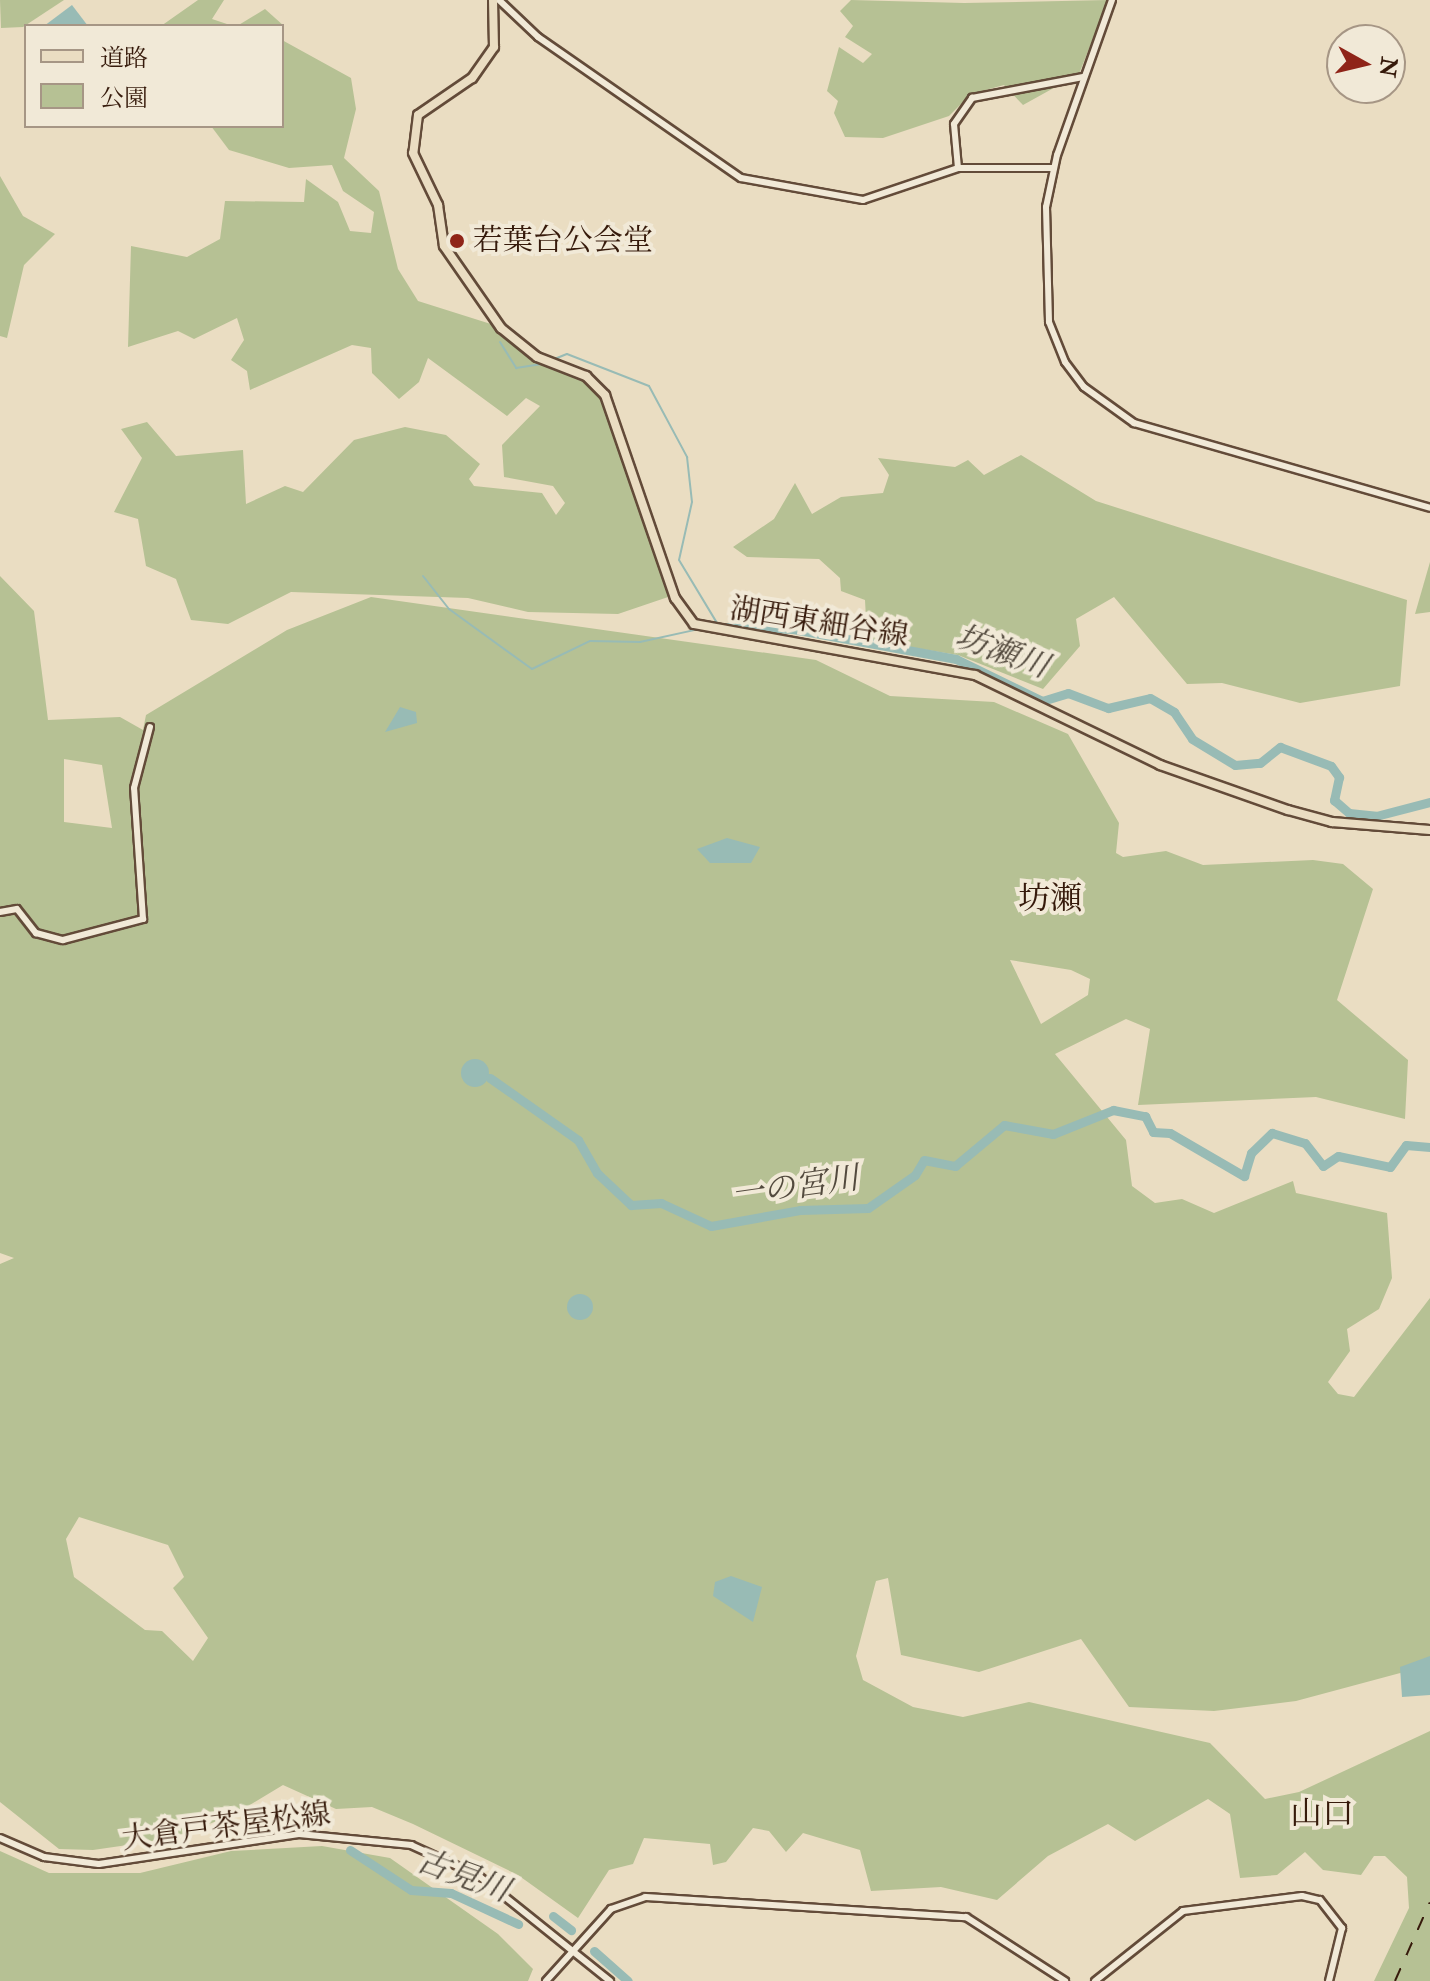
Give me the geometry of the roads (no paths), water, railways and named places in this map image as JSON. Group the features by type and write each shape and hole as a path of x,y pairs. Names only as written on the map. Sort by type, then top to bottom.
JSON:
{"main road":[{"name":"湖西東細谷線","path":"493,0 494,47 472,78 418,115 413,153 438,205 444,246 501,328 537,357 586,376 605,395 675,598 694,624 975,675 1160,765 1288,810 1332,822 1430,830"}],"street":[{"path":"499,0 538,37 741,178 863,200 958,168 1053,168"},
{"path":"1112,0 1053,168 1045,239 1049,322 1084,387 1134,423 1430,508"},
{"path":"958,168 954,124 972,98 1083,77"},
{"path":"0,912 17,909 36,933 63,940 143,919 134,788 150,727"},
{"name":"大倉戸茶屋松線","path":"0,1838 44,1857 99,1864 299,1834 381,1839 479,1876 610,1981"},
{"path":"1095,1981 1183,1911 1302,1896 1320,1900 1342,1928 1329,1981"},
{"path":"546,1981 611,1909 635,1898 940,1914 982,1923 1065,1981"}],"water":[{"path":"72,5 86,24 47,24"},
{"path":"400,707 416,712 417,723 385,732"},
{"path":"727,838 760,847 751,863 710,863 697,849"},
{"path":"475,1059 485,1063 489,1073 485,1083 475,1087 465,1083 461,1073 465,1063"},
{"path":"580,1294 589,1298 593,1307 589,1316 580,1320 571,1316 567,1307 571,1298"},
{"path":"731,1576 762,1587 753,1622 713,1596 715,1582"},
{"path":"1430,1656 1430,1695 1402,1697 1400,1667"}],"waterway":[{"path":"500,342 516,368 547,363"},
{"path":"552,360 567,354 649,386 687,457 692,502 679,560 717,623"},
{"path":"423,576 449,609 532,669 590,641 640,642 699,629"},
{"name":"坊瀬川","path":"725,627 793,629 956,659 1042,701 1068,693 1108,708 1150,698 1174,712 1192,739 1235,765 1260,763 1280,747 1331,766 1339,777 1334,800 1349,813 1376,816 1430,802"},
{"name":"一の宮川","path":"490,1078 578,1140 597,1173 631,1205 661,1203 711,1226 800,1210 868,1208 915,1175 924,1160 955,1166 1004,1125 1053,1134 1113,1110 1145,1116 1153,1132 1170,1133 1244,1176 1251,1153 1272,1133 1305,1143 1323,1166 1338,1156 1390,1167 1406,1145 1430,1147"},
{"name":"古見川","path":"350,1850 411,1890 451,1893 518,1924"},
{"name":"古見川","path":"553,1916 571,1930"},
{"name":"古見川","path":"594,1951 628,1981"}],"railway":[{"path":"1395,1981 1430,1902"}],"place":[{"name":"若葉台公会堂","path":"457,241"}],"district":[{"name":"坊瀬","path":"1050,899"},
{"name":"山口","path":"1322,1814"}]}
